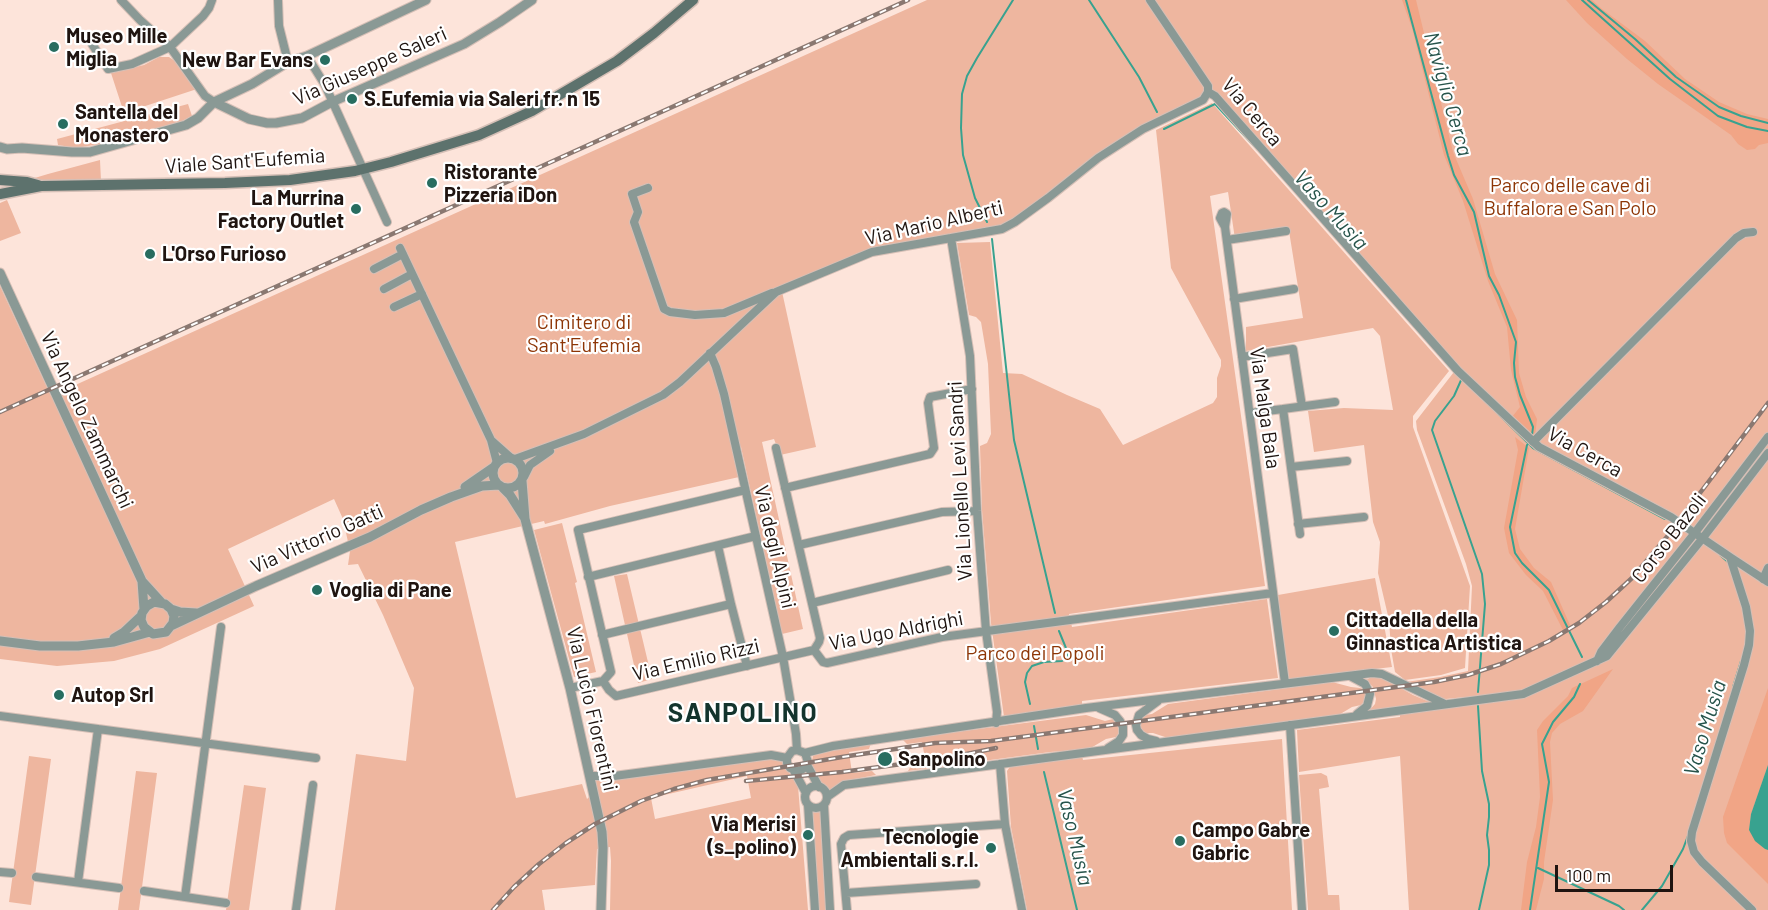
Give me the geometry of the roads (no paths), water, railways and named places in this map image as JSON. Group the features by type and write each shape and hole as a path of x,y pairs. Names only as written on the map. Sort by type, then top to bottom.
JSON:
{"main road":[{"name":"Viale Sant'Eufemia","path":"0,194 41,186 215,184 290,180 363,169 442,147 479,135 531,111 617,61 693,0"},
{"name":"Viale Sant'Eufemia","path":"0,180 27,182 41,186"}],"street":[{"path":"121,0 170,46 205,96 214,102"},
{"path":"92,44 107,69 132,64 170,46 203,16 212,0"},
{"path":"278,0 279,26 288,62"},
{"path":"2,149 90,152 186,125 198,118 214,102 252,84 288,62 307,56 426,0"},
{"name":"Via Giuseppe Saleri","path":"214,102 249,119 276,123 302,118 332,102 464,44 532,0"},
{"name":"Via Cerca","path":"1150,0 1208,86 1208,92 1215,96 1458,371 1533,442 1671,517 1765,580"},
{"path":"307,56 325,85 387,222"},
{"name":"Via Mario Alberti","path":"648,188 632,194 639,212 634,222 664,309 670,312 695,315 724,313 872,252 1002,229 1048,198 1098,158 1143,129 1203,100 1208,92"},
{"name":"Via Malga Bala","path":"1225,226 1285,683"},
{"path":"1227,240 1286,231"},
{"path":"1533,442 1736,238 1744,233 1753,232"},
{"name":"Via Lionello Levi Sandri","path":"951,238 970,356 977,511 986,631 997,712 996,723"},
{"path":"374,269 402,251 491,440 495,465 493,477 501,486 513,488 523,479 523,466 491,440"},
{"name":"Via Angelo Zammarchi","path":"0,273 142,581 162,603"},
{"path":"384,289 412,274"},
{"path":"1234,299 1294,289"},
{"name":"Via Mario Alberti","path":"523,479 527,468 533,462 561,444 663,395 680,382 776,292"},
{"path":"394,307 422,294"},
{"path":"1242,357 1293,349 1302,406"},
{"name":"Via degli Alpini","path":"710,353 724,394 783,657 801,751"},
{"path":"786,488 930,454 934,448 928,403 930,397 972,389"},
{"path":"1250,413 1335,402"},
{"path":"1283,409 1300,534"},
{"name":"Corso Bazoli","path":"1594,663 1768,437"},
{"name":"Via Mario Alberti","path":"513,458 561,444"},
{"path":"776,448 820,638 814,650"},
{"name":"Corso Bazoli","path":"827,797 844,786 1523,694 1607,657 1768,453"},
{"path":"495,465 505,458 513,458"},
{"path":"1291,467 1347,461"},
{"name":"Via Vittorio Gatti","path":"451,497 495,465"},
{"name":"Via Lucio Fiorentini","path":"523,479 525,519 570,688 602,832 601,910"},
{"name":"Via Vittorio Gatti","path":"0,641 40,646 68,646 114,642 150,632 162,634 171,626 198,612 364,540 451,497 482,486 501,486"},
{"name":"Via Lucio Fiorentini","path":"501,486 510,495 525,519"},
{"path":"570,688 603,681 610,672 578,530 745,490"},
{"path":"799,545 942,512 977,511"},
{"path":"1299,524 1364,517"},
{"path":"588,577 756,536"},
{"path":"718,546 747,666"},
{"path":"1730,557 1749,621 1749,645 1691,841 1694,852 1702,862 1752,910"},
{"path":"1765,580 1768,568"},
{"path":"812,603 948,570"},
{"name":"Via Angelo Zammarchi","path":"142,581 143,613"},
{"path":"986,631 1273,593"},
{"name":"Via Vittorio Gatti","path":"104,643 124,632 154,602 187,613 198,612"},
{"path":"602,635 731,604"},
{"path":"171,609 174,616 171,626"},
{"path":"143,613 142,624 150,632"},
{"path":"185,897 221,627"},
{"name":"Via Ugo Aldrighi","path":"783,657 814,650 823,662 827,663 942,637 986,631"},
{"name":"Via Emilio Rizzi","path":"603,681 616,696 783,657"},
{"path":"815,910 808,805 805,801 806,793 794,771 787,764 787,758 792,751 1098,707 1372,673 1382,674 1446,704"},
{"path":"1349,676 1365,684 1370,694 1367,706 1353,716"},
{"path":"1161,742 1141,735 1136,725 1137,719 1144,710 1162,699"},
{"path":"1098,707 1115,716 1123,727 1123,735 1119,741 1104,750"},
{"path":"0,716 316,758"},
{"path":"1290,725 1302,910"},
{"path":"78,882 98,729"},
{"path":"794,771 803,769 807,765 808,759 801,751"},
{"path":"590,776 614,776 771,755 787,758"},
{"path":"1000,764 1005,824 1022,910"},
{"path":"807,765 827,797 824,805 830,910"},
{"path":"296,910 312,785"},
{"path":"806,793 812,787 819,787"},
{"path":"808,805 817,808 824,805"},
{"path":"847,910 841,844 844,837 1005,824"},
{"path":"0,872 12,873"},
{"path":"36,877 119,888"},
{"path":"846,893 976,884"},
{"path":"144,891 226,903"}],"water":[{"path":"1768,765 1768,850 1755,841 1749,830 1751,814"}],"waterway":[{"name":"Vaso Musia","path":"987,222 975,198 963,155 962,94 967,76 1013,0"},
{"name":"Vaso Musia","path":"1089,0 1139,77 1157,112"},
{"name":"Naviglio Cerca","path":"1406,0 1454,175 1474,212 1489,276 1499,295 1516,342 1515,377 1533,427 1532,435"},
{"path":"1582,0 1670,79 1718,116 1747,127 1768,131"},
{"path":"1588,0 1676,77 1719,107 1768,123"},
{"name":"Vaso Musia","path":"1164,129 1215,104 1258,150"},
{"name":"Vaso Musia","path":"992,239 1014,440 1055,613"},
{"name":"Vaso Musia","path":"1462,378 1454,396 1435,421 1432,430 1482,574 1485,604 1478,692"},
{"name":"Vaso Musia","path":"1484,400 1533,448 1665,519"},
{"name":"Naviglio Cerca","path":"1527,445 1510,527 1515,553 1549,590 1582,657"},
{"name":"Vaso Musia","path":"1720,555 1729,563"},
{"name":"Vaso Musia","path":"1030,704 1025,682 1032,666 1044,662 1062,661 1067,658 1068,653 1059,631"},
{"name":"Vaso Musia","path":"1733,687 1741,661"},
{"name":"Naviglio Cerca","path":"1530,910 1549,782 1542,744 1553,722 1574,697 1580,684"},
{"name":"Vaso Musia","path":"1478,706 1482,771 1489,804 1487,835 1489,865 1479,910"},
{"name":"Vaso Musia","path":"1034,726 1038,749"},
{"name":"Vaso Musia","path":"1044,772 1077,910"},
{"name":"Vaso Musia","path":"1642,910 1662,886 1683,849 1689,833"},
{"name":"Vaso Musia","path":"1538,868 1624,910"}],"railway":[{"path":"0,412 908,0"},
{"path":"493,910 539,864 595,824 641,801 707,780 935,743 991,741 1434,682 1468,675 1501,664 1549,641 1579,623 1632,578 1666,538 1768,403"},
{"path":"746,781 842,772 947,758 996,748"}],"place":[{"name":"Museo Mille Miglia","path":"54,47"},
{"name":"New Bar Evans","path":"325,60"},
{"name":"S.Eufemia via Saleri fr. n 15","path":"352,99"},
{"name":"Santella del Monastero","path":"63,124"},
{"name":"Ristorante Pizzeria iDon","path":"432,183"},
{"name":"La Murrina Factory Outlet","path":"356,209"},
{"name":"L'Orso Furioso","path":"150,254"},
{"name":"Voglia di Pane","path":"317,590"},
{"name":"Cittadella della Ginnastica Artistica","path":"1334,631"},
{"name":"Autop Srl","path":"59,695"},
{"name":"Sanpolino","path":"885,759"},
{"name":"Via Merisi (s_polino)","path":"808,835"},
{"name":"Campo Gabre Gabric","path":"1180,841"},
{"name":"Tecnologie Ambientali s.r.l.","path":"991,848"}],"district":[{"name":"SANPOLINO","path":"743,713"}],"park label":[{"name":"Parco delle cave di Buffalora e San Polo","path":"1570,196"},
{"name":"Cimitero di Sant'Eufemia","path":"584,334"},
{"name":"Parco dei Popoli","path":"1035,653"}]}
